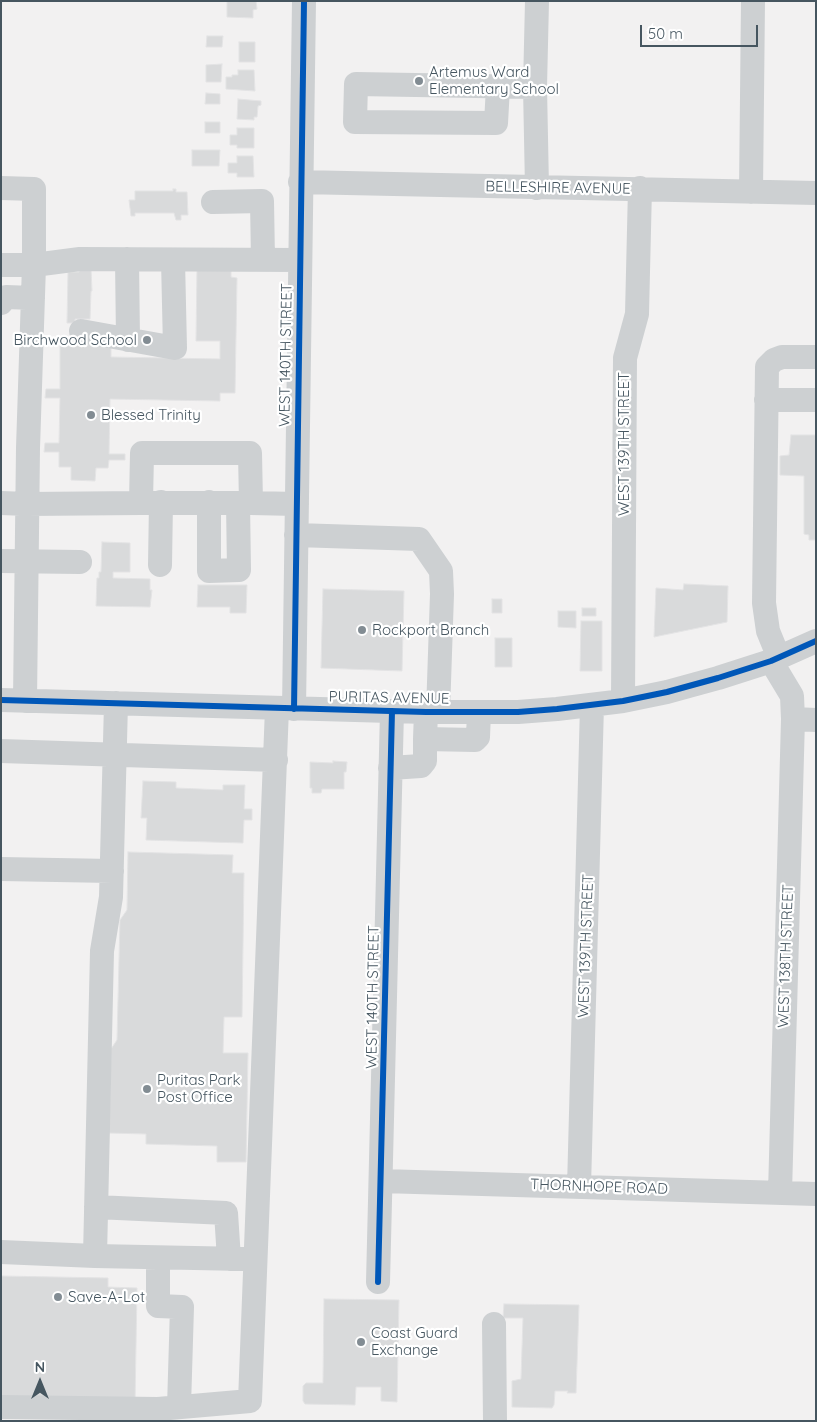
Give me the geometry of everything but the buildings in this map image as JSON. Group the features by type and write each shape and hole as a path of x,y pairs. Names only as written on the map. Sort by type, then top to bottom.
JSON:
{"street":[{"name":"WEST 140TH STREET","path":"180,1407 250,1401 276,760 286,708 296,535 304,1"},
{"path":"537,1 535,87 537,188"},
{"path":"750,192 753,1"},
{"path":"498,87 496,123 355,122 356,84 535,87"},
{"name":"BELLESHIRE AVENUE","path":"300,182 816,193"},
{"path":"1,188 34,189 25,701"},
{"name":"WEST 139TH STREET","path":"623,701 625,358 637,314 640,188"},
{"path":"212,202 262,201 263,260"},
{"path":"1,265 34,265 80,259 300,260"},
{"path":"127,259 128,340"},
{"path":"81,331 175,348 173,260"},
{"path":"1,303 6,297 33,298"},
{"path":"804,719 775,660 764,603 767,367 774,360 782,357 816,357"},
{"path":"766,400 816,400"},
{"path":"160,564 142,453 250,454 239,570 209,570 209,502"},
{"path":"1,503 209,502 297,504"},
{"path":"296,535 419,538 441,571 442,594 432,712 425,739 425,761 421,766 390,768"},
{"path":"1,561 80,562"},
{"name":"PURITAS AVENUE","path":"1,700 432,712 527,711 623,701 718,678 775,660 816,642"},
{"path":"95,1256 102,951 111,897 116,703"},
{"name":"WEST 139TH STREET","path":"579,1187 592,705"},
{"name":"WEST 140TH STREET","path":"378,1282 382,1181 392,711"},
{"path":"425,739 476,740 478,737 479,712"},
{"name":"WEST 138TH STREET","path":"780,1193 804,719"},
{"path":"1,751 276,760"},
{"path":"1,869 112,871"},
{"name":"THORNHOPE ROAD","path":"382,1181 816,1194"},
{"path":"96,1207 226,1213 229,1259"},
{"path":"1,1252 158,1258 255,1259"},
{"path":"1,1407 158,1409 180,1407 182,1307 158,1306 158,1258"},
{"path":"494,1324 495,1421"}],"cycle path":[{"path":"294,709 304,1"},
{"path":"1,700 426,712 518,712 623,701 667,692 771,661 816,641"},
{"path":"378,1282 392,711"}],"place":[{"name":"Artemus Ward Elementary School","path":"419,81"},
{"name":"Birchwood School","path":"147,340"},
{"name":"Blessed Trinity","path":"91,415"},
{"name":"Rockport Branch","path":"362,630"},
{"name":"Puritas Park Post Office","path":"147,1089"},
{"name":"Save-A-Lot","path":"58,1297"},
{"name":"Coast Guard Exchange","path":"361,1342"}]}
